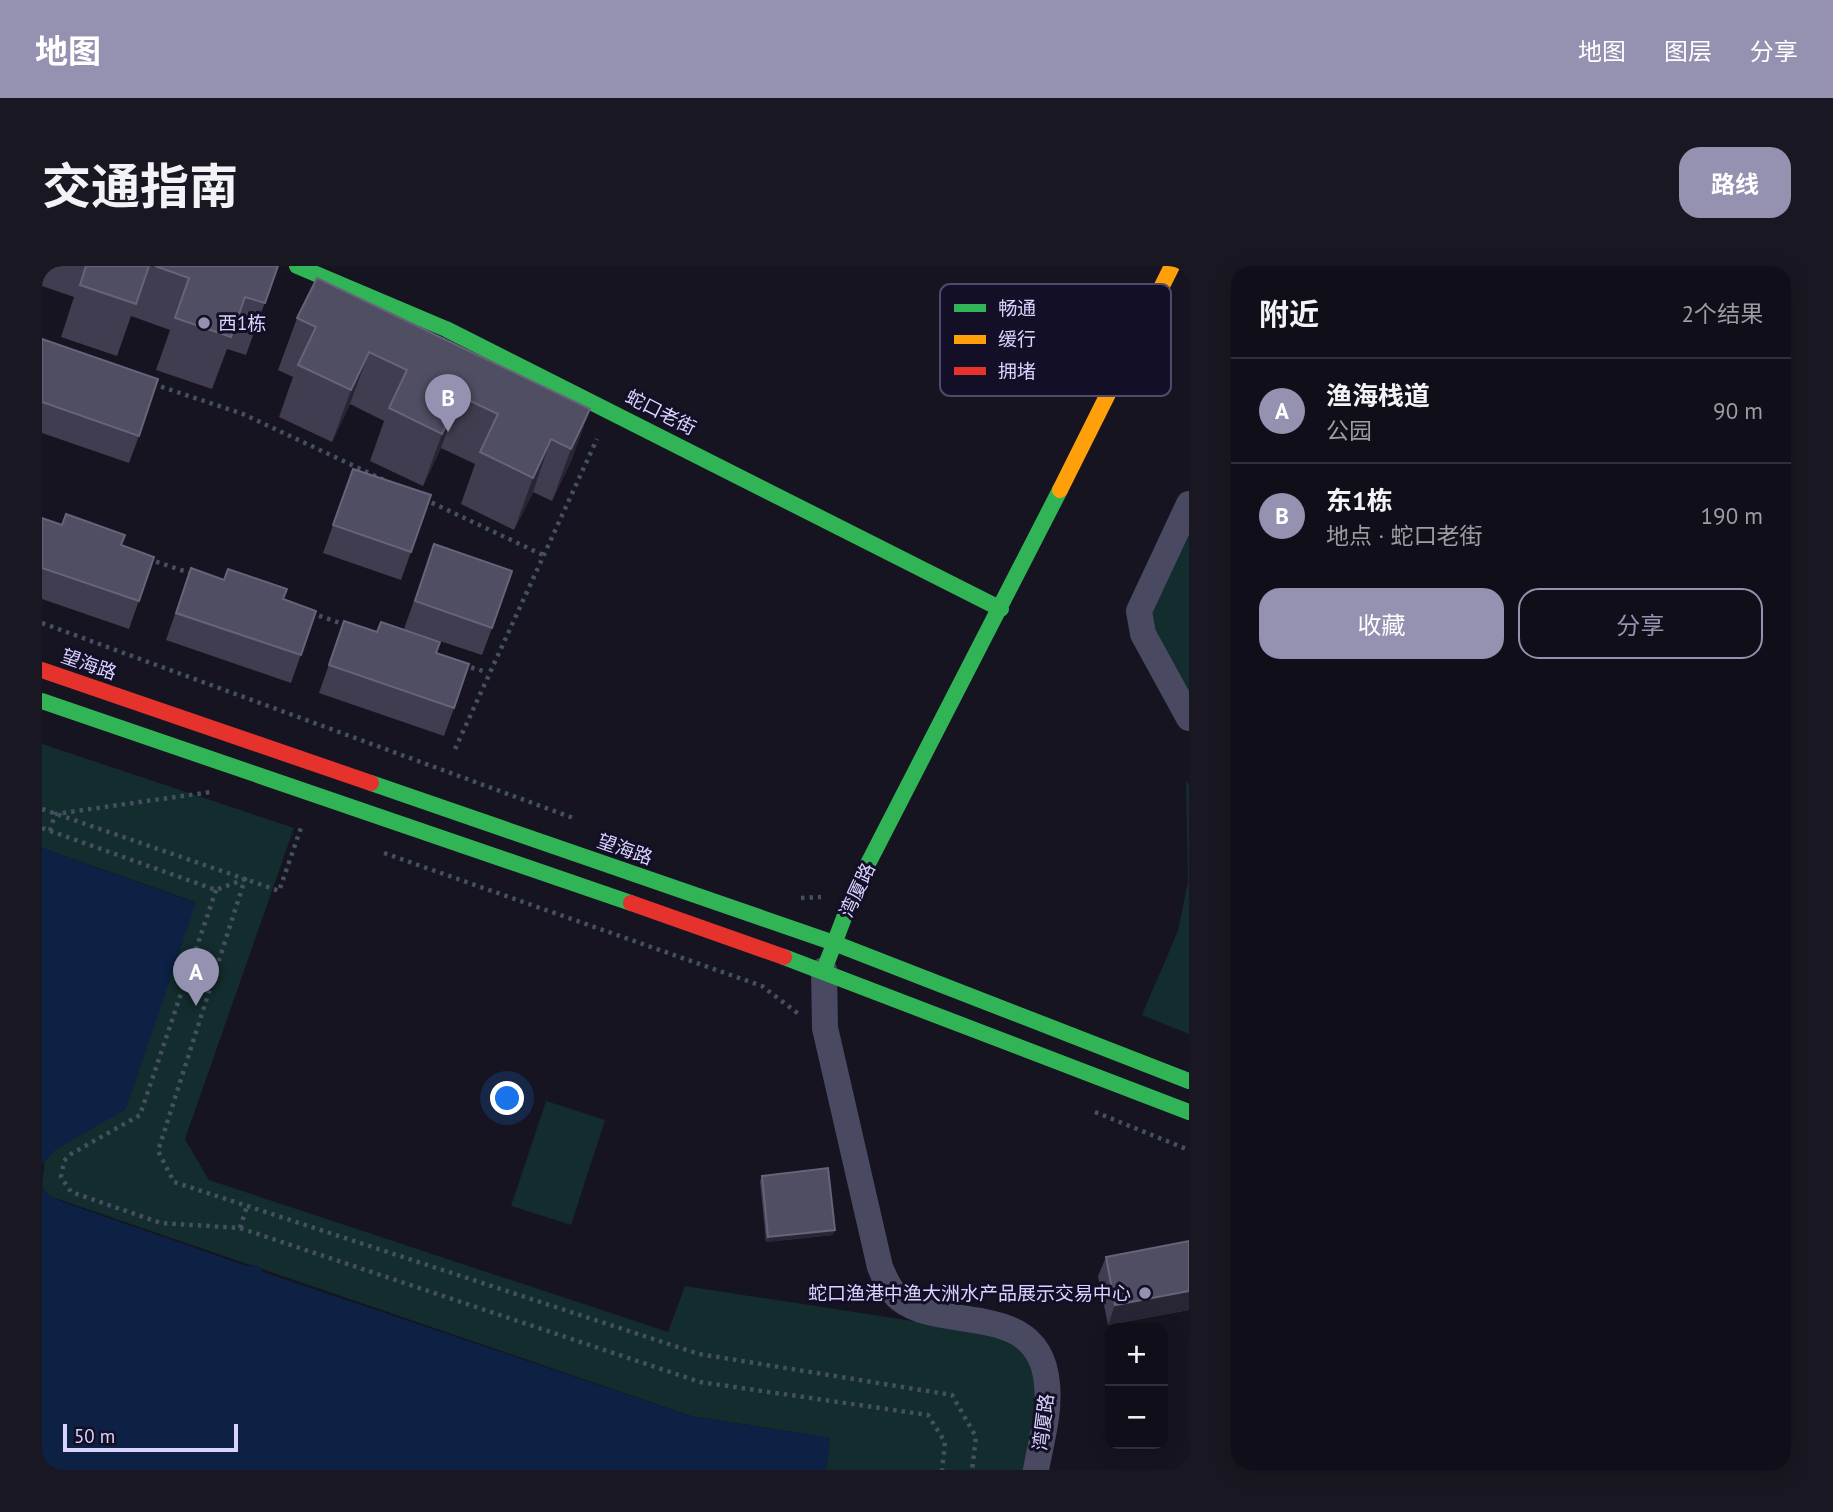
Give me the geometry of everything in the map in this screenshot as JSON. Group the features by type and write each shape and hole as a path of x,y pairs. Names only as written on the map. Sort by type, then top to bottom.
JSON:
{"main road":[{"name":"蛇口老街","path":"297,266 446,328 1001,609"},
{"name":"湾厦路","path":"1163,284 1172,266"},
{"name":"湾厦路","path":"824,970 855,889 1001,609 1107,396"},
{"name":"望海路","path":"42,670 834,943 1189,1081"},
{"path":"42,701 824,970 1189,1112"}],"street":[{"path":"1189,504 1139,611 1143,634 1189,718"},
{"name":"湾厦路","path":"824,970 824,1014 828,1045 883,1274 899,1298 912,1306 996,1323 1014,1331 1030,1345 1041,1361 1047,1381 1048,1401 1036,1470"}],"path":[{"path":"142,380 243,414 393,484"},
{"path":"455,749 610,409"},
{"path":"418,496 543,555"},
{"path":"146,558 199,576"},
{"path":"303,611 355,628"},
{"path":"42,622 586,822"},
{"path":"460,663 486,672"},
{"path":"198,788 224,797"},
{"path":"55,814 211,792"},
{"path":"42,809 279,891 302,825"},
{"path":"50,831 55,814"},
{"path":"289,820 315,829"},
{"path":"42,828 215,890 246,879"},
{"path":"381,852 762,986 800,1015"},
{"path":"246,879 158,1151 174,1182 699,1354 952,1395 976,1437 972,1470"},
{"path":"215,890 140,1115 71,1154 64,1161 61,1177 71,1192 161,1223 240,1228 699,1381 928,1415 945,1442 942,1470"},
{"path":"793,899 821,897"},
{"path":"240,1228 247,1206"}],"green space":[{"path":"1189,526 1189,697 1148,627 1148,610"},
{"path":"42,744 294,828 185,1139 209,1180 668,1332 685,1286 1003,1335 1019,1347 1029,1362 1034,1378 1035,1414 1026,1470 826,1470 830,1438 691,1416 49,1196 42,1186 45,1158 55,1150 195,902 42,848"},
{"path":"1186,781 1189,785 1189,1034 1142,1015 1178,931 1188,881"},
{"path":"546,1101 605,1120 571,1225 511,1206"}],"water":[{"path":"42,848 196,903 126,1109 55,1150 42,1164"},
{"path":"42,1186 49,1196 60,1201 247,1266 257,1265 263,1272 691,1416 830,1438 826,1470 42,1470"}],"building":[{"path":"86,266 149,266 136,304 80,285"},
{"path":"155,266 278,266 265,303 245,297 231,337 175,318 189,278"},
{"path":"317,278 590,409 571,449 551,439 533,478 480,452 498,414 460,396 442,434 389,408 407,370 369,352 351,390 298,365 316,327 297,318"},
{"path":"42,339 158,379 139,436 42,402"},
{"path":"353,469 431,495 411,552 333,525"},
{"path":"66,514 125,535 121,545 154,557 139,601 42,568 42,518 62,525"},
{"path":"434,544 512,571 492,628 415,601"},
{"path":"191,568 224,580 228,569 287,589 283,599 316,611 301,655 176,613"},
{"path":"344,621 377,632 381,622 440,642 436,653 469,664 454,708 329,665"},
{"path":"828,1168 835,1230 768,1237 762,1176"},
{"path":"1189,1241 1189,1291 1115,1305 1106,1257"}],"traffic: fast":[{"path":"297,266 446,329 1001,609"},
{"path":"824,970 855,889 1060,490"},
{"path":"42,701 631,903"},
{"path":"371,783 834,943 1189,1081"},
{"path":"784,957 1189,1112"}],"traffic: slow":[{"path":"1163,284 1172,266"},
{"path":"1060,490 1107,396"}],"traffic: jam":[{"path":"42,670 371,783"},
{"path":"631,903 784,957"}],"place":[{"name":"西1栋","path":"204,323"},
{"name":"东1栋","path":"448,432"},
{"name":"渔海栈道","path":"196,1006"},
{"name":"蛇口渔港中渔大洲水产品展示交易中心","path":"1145,1293"}]}
